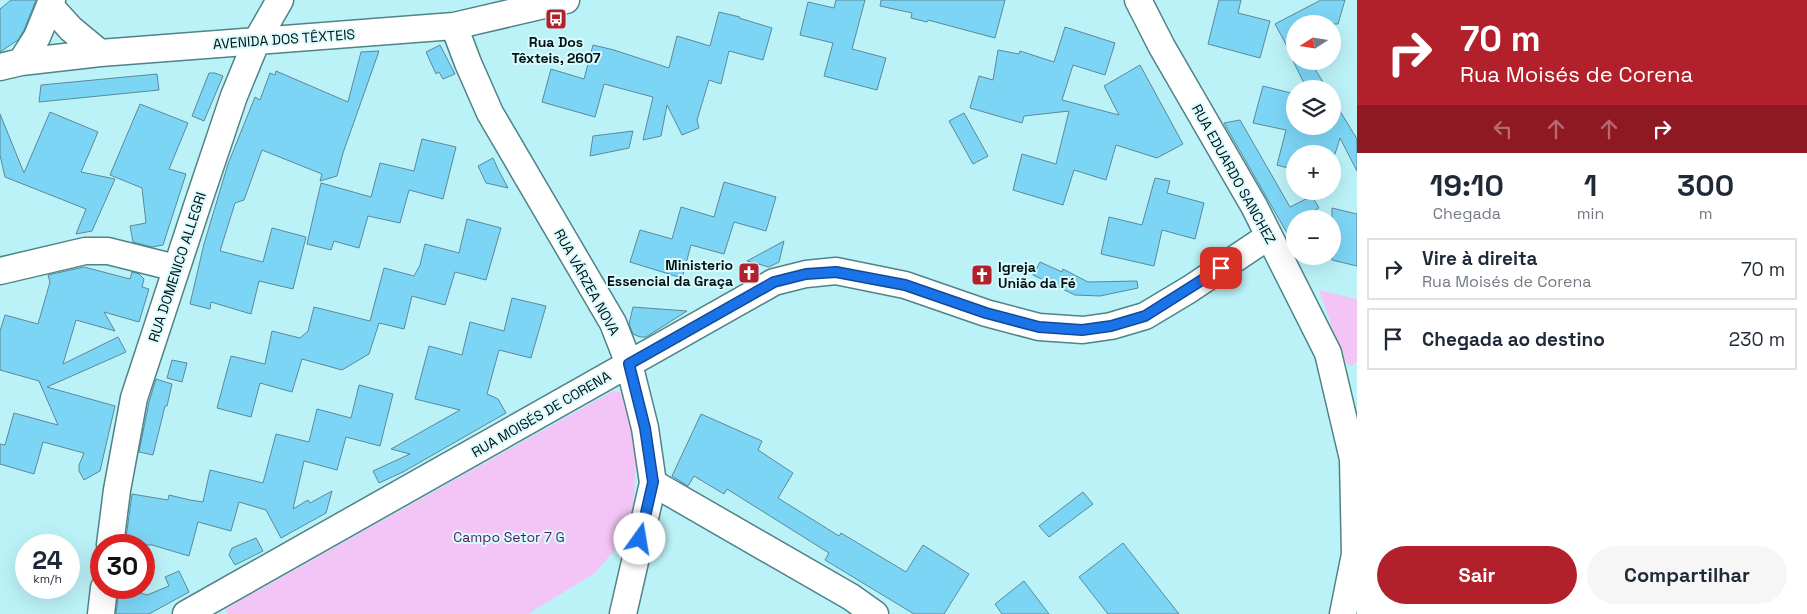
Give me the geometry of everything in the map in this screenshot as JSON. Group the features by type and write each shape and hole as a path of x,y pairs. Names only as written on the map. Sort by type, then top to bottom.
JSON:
{"street":[{"name":"RUA DOMENICO ALLEGRI","path":"111,534 117,490 134,398 234,96 258,40 280,0"},
{"name":"AVENIDA DOS TÊXTEIS","path":"11,65 100,53 454,26 566,0"},
{"name":"RUA EDUARDO SANCHEZ","path":"1138,0 1162,47 1254,206 1328,353 1353,459 1355,554 1343,614"},
{"path":"51,3 71,29 100,53"},
{"path":"11,65 37,37 51,3"},
{"name":"RUA VÁRZEA NOVA","path":"454,26 490,113 613,323 629,364 645,428 653,482 623,614"},
{"name":"RUA MOISÉS DE CORENA","path":"186,614 774,282 806,274 836,272 905,285 986,313 1039,327 1082,330 1111,326 1145,316 1190,289 1269,236"},
{"path":"0,271 85,251 108,251 176,268"},
{"path":"653,482 851,597 875,614"},
{"path":"100,614 102,599"}],"green space":[{"path":"1319,290 1357,299 1357,362 1351,366 1344,361"},
{"name":"Campo Setor 7 G","path":"613,391 625,393 637,435 633,517 619,545 595,573 528,614 228,614 225,609"}],"building":[{"path":"11,0 36,0 18,40 0,52 0,9"},
{"path":"836,0 865,0 852,49 886,58 877,90 824,76 833,43 800,35 808,2 834,8"},
{"path":"881,0 1005,0 995,38 928,20 927,22 911,18 912,13 880,6"},
{"path":"1219,0 1241,0 1238,13 1270,21 1260,58 1208,44"},
{"path":"1321,0 1345,0 1341,15 1292,15"},
{"path":"719,12 772,28 763,60 729,51 721,84 709,80 697,120 699,128 682,135 667,105 661,136 643,140 653,97 604,84 595,117 542,102 551,69 584,79 593,45 669,68 677,36 710,46"},
{"path":"1286,18 1286,44 1275,24"},
{"path":"1065,27 1115,43 1105,75 1073,65 1062,100 1119,115 1104,86 1140,65 1183,144 1157,158 1116,145 1106,180 1074,170 1063,205 1013,190 1022,154 1056,164 1069,111 1024,116 1022,123 970,108 979,76 993,80 998,50 1019,54 1020,51 1054,62"},
{"path":"440,45 455,74 443,79 439,72 436,74 426,52"},
{"path":"379,51 343,153 337,176 320,181 322,174 262,150 244,200 235,203 220,251 263,262 272,228 306,237 293,289 259,281 251,314 211,302 210,309 190,304 204,244 228,164 255,97 260,100 270,73 275,75 276,71 348,102 361,52"},
{"path":"1298,70 1316,70 1322,80 1302,80"},
{"path":"209,73 223,76 204,121 192,116"},
{"path":"157,74 159,90 39,102 41,85"},
{"path":"1263,86 1286,92 1286,130 1253,123"},
{"path":"140,104 188,123 169,169 186,174 163,245 152,247 133,242 130,226 146,223 142,188 110,175"},
{"path":"50,112 98,132 81,172 115,179 92,231 76,234 86,209 5,177 0,155 0,114 24,173"},
{"path":"964,113 988,156 973,164 949,121"},
{"path":"1341,113 1357,139 1357,171 1340,138 1338,145 1286,145 1286,168 1277,165 1286,130 1286,135 1341,135"},
{"path":"1240,120 1290,207 1304,200 1314,200 1319,208 1316,210 1286,210 1286,231 1224,123"},
{"path":"633,131 629,148 590,156 593,136"},
{"path":"422,139 456,147 443,199 409,190 400,223 368,216 359,248 334,241 331,250 307,244 321,183 371,197 380,163 414,171"},
{"path":"493,158 508,188 486,183 478,166"},
{"path":"1155,178 1170,181 1167,193 1204,203 1195,239 1162,230 1154,266 1101,254 1109,217 1142,225"},
{"path":"724,182 776,197 766,231 734,222 724,254 691,245 682,278 630,262 640,230 672,239 681,207 714,217"},
{"path":"1341,210 1357,214 1357,266 1341,262"},
{"path":"467,219 501,228 486,280 455,272 445,305 412,296 404,329 379,323 369,354 342,370 302,359 292,392 260,383 251,417 217,408 231,356 265,364 272,331 300,338 308,331 314,307 370,321 384,268 414,276 420,265 425,244 459,253"},
{"path":"784,241 779,262 769,267 747,261"},
{"path":"1040,262 1062,272 1063,269 1088,282 1137,281 1138,288 1100,296 1075,295 1033,275"},
{"path":"84,267 130,279 132,272 139,274 144,279 142,287 149,289 139,322 104,312 115,331 76,320 63,364 118,337 126,352 47,387 115,406 100,471 84,480 79,471 79,465 84,453 43,442 34,474 0,464 0,444 5,445 14,413 58,425 39,381 0,370 0,331 5,315 38,324 50,282 48,275"},
{"path":"512,298 546,306 531,358 499,350 487,394 498,399 506,413 403,472 379,483 373,471 410,454 391,449 460,410 415,399 429,346 462,355 470,322 504,331"},
{"path":"633,307 687,311 646,337 640,337 633,334 629,324"},
{"path":"172,360 187,363 182,382 167,378"},
{"path":"156,379 172,384 153,455 139,452 149,402"},
{"path":"359,385 393,394 380,446 346,437 337,470 304,461 293,509 308,500 310,503 332,491 326,513 281,538 266,510 239,502 231,531 198,522 189,556 155,546 155,534 127,534 132,494 168,500 169,495 203,502 210,470 263,483 276,434 309,442 317,409 351,418"},
{"path":"701,414 762,441 758,450 793,473 778,498 839,536 841,533 906,572 923,545 969,574 944,614 914,614 825,560 829,553 727,489 724,494 694,476 688,486 672,476"},
{"path":"1083,492 1093,504 1049,537 1039,526"},
{"path":"256,538 263,551 235,565 229,555 232,548"},
{"path":"1123,543 1179,614 1108,614 1079,577"},
{"path":"179,571 189,592 149,614 116,614 118,599 155,599 155,592 169,586 165,577"},
{"path":"1024,581 1049,614 1002,614 995,604"}],"place":[{"name":"Rua Dos Têxteis, 2607","path":"556,19"},
{"name":"Ministerio Essencial da Graça","path":"749,273"},
{"name":"Igreja União da Fé","path":"982,275"}],"route":[{"path":"640,539 653,482 645,428 629,364 774,282 806,274 836,272 905,285 986,313 1039,327 1082,330 1111,326 1145,316 1221,268"}]}
